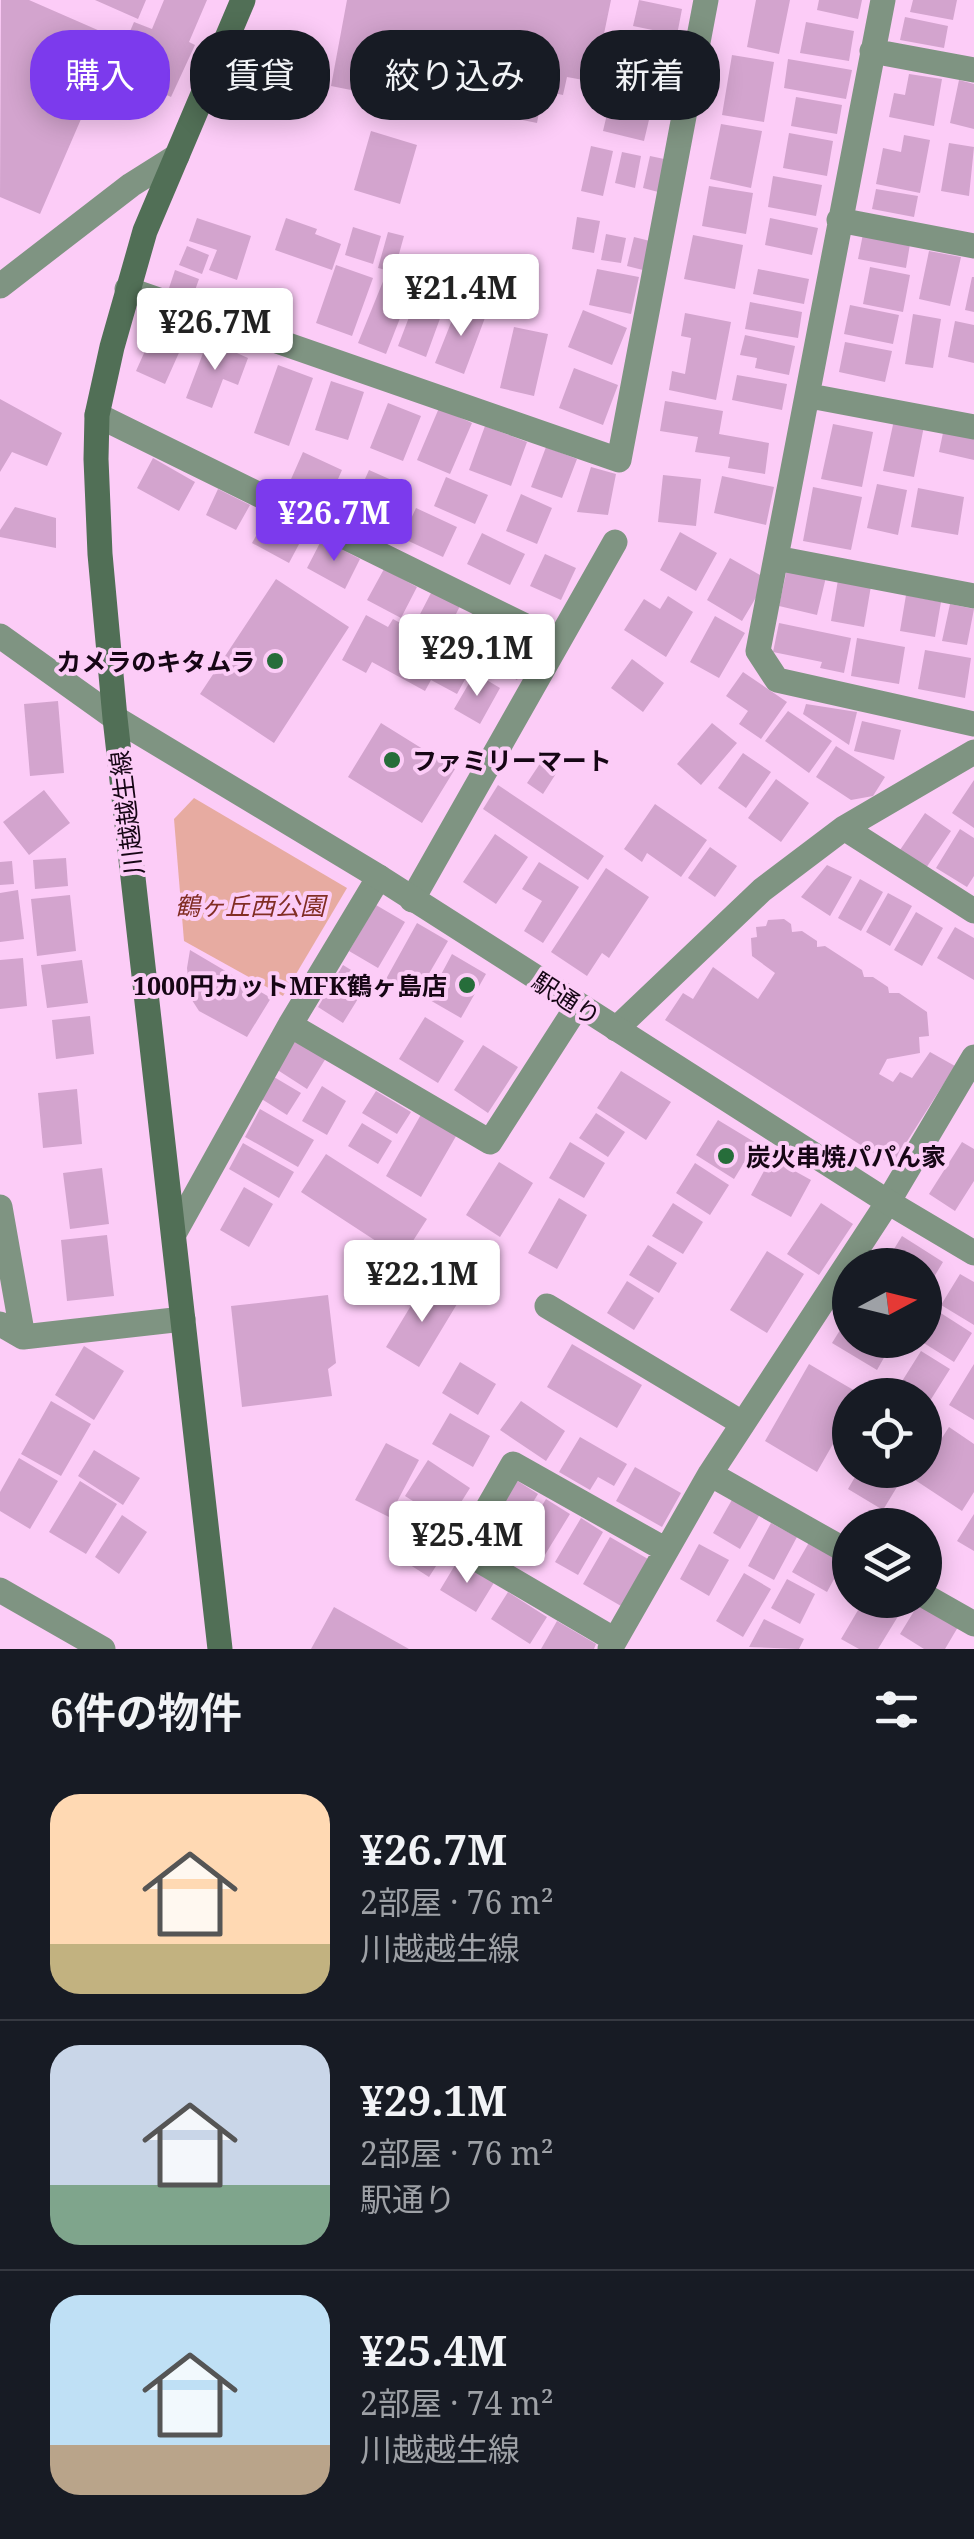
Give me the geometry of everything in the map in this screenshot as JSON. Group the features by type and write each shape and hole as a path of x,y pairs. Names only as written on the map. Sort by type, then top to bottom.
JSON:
{"main road":[{"name":"川越越生線","path":"220,1649 115,718 100,554 96,458 98,415 127,289 145,231 243,0"}],"street":[{"path":"127,289 619,460 706,0"},
{"path":"882,0 810,396 758,651 777,680 974,724"},
{"path":"872,51 974,70"},
{"path":"0,286 131,184 177,156"},
{"path":"839,220 974,246"},
{"path":"810,396 974,427"},
{"path":"98,415 556,641"},
{"path":"412,900 614,542"},
{"path":"776,558 974,596"},
{"name":"駅通り","path":"0,636 115,718 379,878 974,1254"},
{"path":"616,1029 762,890 844,828 974,752"},
{"path":"844,828 974,911"},
{"path":"174,1232 290,1025 379,878"},
{"path":"290,1025 490,1142 578,1005"},
{"path":"666,1550 513,1464 463,1551 612,1644 710,1474 888,1202 974,1057"},
{"path":"0,1208 23,1337"},
{"path":"547,1306 742,1423"},
{"path":"0,1324 23,1337 183,1320"},
{"path":"710,1474 832,1543"},
{"path":"0,1590 103,1649"},
{"path":"942,1606 974,1624"}],"green space":[{"name":"鶴ヶ丘西公園","path":"194,798 347,888 283,996 184,941 174,819"}],"building":[{"path":"1,0 29,0 98,30 30,30 30,120 81,120 40,214 0,197"},
{"path":"95,0 146,0 138,19"},
{"path":"164,0 207,0 194,30 190,30 190,56 171,97 170,30 131,30 134,22 152,29"},
{"path":"347,0 611,0 605,30 580,30 580,79 567,77 563,95 560,30 350,30 350,90 331,86"},
{"path":"639,0 682,9 678,30 633,26"},
{"path":"756,0 790,0 779,54 747,47"},
{"path":"819,0 862,0 858,19 817,10"},
{"path":"913,0 957,0 953,20 910,12"},
{"path":"905,17 948,26 944,48 900,40"},
{"path":"806,22 854,31 849,61 800,53"},
{"path":"732,55 774,62 764,122 722,115"},
{"path":"788,59 852,70 846,99 784,88"},
{"path":"909,74 942,79 934,126 889,117 894,93 905,95"},
{"path":"959,80 974,84 974,129 950,123"},
{"path":"796,97 842,105 837,134 791,126"},
{"path":"606,120 649,120 644,141 603,131"},
{"path":"721,124 762,131 751,188 710,179"},
{"path":"371,131 417,145 400,204 354,190"},
{"path":"789,133 833,141 827,176 783,168"},
{"path":"904,135 930,140 920,193 876,184 883,148 901,152"},
{"path":"949,143 974,147 969,196 941,191"},
{"path":"591,146 613,151 603,196 581,191"},
{"path":"622,152 641,156 635,188 615,183"},
{"path":"650,156 669,160 662,193 643,188"},
{"path":"773,176 822,185 816,216 768,207"},
{"path":"709,186 753,193 746,234 702,226"},
{"path":"876,189 918,196 914,217 872,209"},
{"path":"577,217 600,221 594,253 572,249"},
{"path":"197,218 251,236 237,280 209,270 217,250 189,241"},
{"path":"286,218 317,229 315,234 341,244 332,270 275,250"},
{"path":"770,218 818,228 812,255 765,245"},
{"path":"353,227 381,236 373,264 345,255"},
{"path":"388,232 404,236 394,272 378,268"},
{"path":"606,234 626,238 621,263 601,260"},
{"path":"863,234 910,244 906,268 858,259"},
{"path":"693,235 743,245 735,289 684,279"},
{"path":"634,237 654,242 647,271 627,266"},
{"path":"187,246 209,255 202,274 179,265"},
{"path":"929,251 961,257 950,306 919,299"},
{"path":"336,265 373,278 352,336 316,323"},
{"path":"870,267 910,275 903,312 863,304"},
{"path":"597,269 639,277 631,314 589,305"},
{"path":"758,269 809,279 804,304 753,294"},
{"path":"175,270 199,279 193,296 169,288"},
{"path":"974,277 974,312 965,310"},
{"path":"384,279 411,290 386,354 358,343"},
{"path":"419,291 446,302 426,357 398,346"},
{"path":"750,302 802,312 798,338 745,329"},
{"path":"458,305 486,315 464,374 435,363"},
{"path":"850,305 899,315 893,344 844,334"},
{"path":"583,310 627,328 612,365 568,347"},
{"path":"685,313 731,322 716,400 669,390 672,371 685,374 691,338 681,336"},
{"path":"913,314 941,319 933,368 905,364"},
{"path":"955,321 974,325 974,363 948,357"},
{"path":"157,324 186,337 165,384 136,371"},
{"path":"514,327 548,334 534,396 500,388"},
{"path":"745,335 795,346 789,375 755,368 757,358 740,355"},
{"path":"208,340 248,358 238,385 223,379 212,408 186,398"},
{"path":"845,342 892,351 885,382 839,372"},
{"path":"278,365 313,378 289,446 254,433"},
{"path":"574,368 618,385 603,425 559,408"},
{"path":"737,375 787,384 782,410 732,400"},
{"path":"331,381 364,392 348,440 315,430"},
{"path":"0,399 62,433 47,466 12,452 0,472"},
{"path":"665,401 723,411 719,434 769,443 765,474 728,468 730,457 695,452 698,437 660,431"},
{"path":"388,403 421,416 403,461 370,448"},
{"path":"439,408 472,423 450,474 417,460"},
{"path":"894,420 924,426 914,477 883,471"},
{"path":"833,424 873,432 862,487 821,479"},
{"path":"485,426 527,442 511,486 469,470"},
{"path":"944,428 974,435 974,460 939,452"},
{"path":"546,447 577,459 562,498 531,487"},
{"path":"303,452 342,470 327,504 288,486"},
{"path":"153,458 195,482 179,511 137,488"},
{"path":"591,467 616,474 608,515 577,512"},
{"path":"369,470 405,486 386,529 350,513"},
{"path":"663,475 701,479 696,526 658,522"},
{"path":"722,476 774,487 766,525 714,513"},
{"path":"446,477 488,495 475,524 434,506"},
{"path":"877,484 907,490 898,535 867,528"},
{"path":"813,487 862,497 851,550 803,541"},
{"path":"918,488 964,497 958,535 911,527"},
{"path":"218,489 250,505 236,530 206,515"},
{"path":"521,494 552,508 537,544 506,531"},
{"path":"15,507 56,518 56,548 0,537 0,530"},
{"path":"416,508 457,527 443,557 402,538"},
{"path":"270,511 306,531 289,563 252,543"},
{"path":"680,532 717,553 696,591 660,570"},
{"path":"482,533 525,554 510,585 467,564"},
{"path":"322,539 360,559 345,589 307,568"},
{"path":"545,554 576,568 561,600 530,586"},
{"path":"730,558 767,579 742,621 707,600"},
{"path":"384,569 417,587 401,618 367,600"},
{"path":"787,569 826,577 817,615 779,606"},
{"name":"カメラのキタムラ","path":"276,579 349,627 274,743 200,694"},
{"path":"838,580 871,586 864,627 831,621"},
{"path":"432,591 460,606 446,634 417,620"},
{"path":"906,595 941,602 935,637 900,631"},
{"path":"668,596 693,612 666,657 624,630 644,599 660,609"},
{"path":"950,604 974,609 967,645 942,641"},
{"path":"473,611 499,623 484,655 458,642"},
{"path":"366,615 388,627 393,619 474,663 457,694 431,680 425,691 372,662 366,673 342,660"},
{"path":"715,616 745,633 719,678 690,662"},
{"path":"779,623 851,638 844,673 820,668 822,662 773,652"},
{"path":"510,625 539,641 517,680 488,664"},
{"path":"857,638 905,647 899,684 851,676"},
{"path":"925,650 971,658 965,698 918,689"},
{"path":"632,659 664,683 643,712 611,688"},
{"path":"743,672 787,702 761,739 739,724 748,711 726,696"},
{"path":"475,673 500,688 480,724 454,709"},
{"path":"58,701 64,773 30,776 24,704"},
{"path":"806,704 857,712 849,745 803,714"},
{"path":"788,711 832,741 809,773 765,741"},
{"path":"862,721 901,730 894,760 854,751"},
{"path":"381,723 455,769 422,823 348,777"},
{"path":"712,723 737,743 701,785 677,764"},
{"path":"836,746 885,777 873,796 851,800 816,777"},
{"path":"743,753 771,772 746,808 718,788"},
{"path":"541,762 557,772 543,794 527,783"},
{"path":"776,779 809,803 781,842 748,818"},
{"path":"974,780 974,828 952,813"},
{"path":"498,785 604,856 588,880 483,809"},
{"path":"44,790 70,823 29,855 3,822"},
{"path":"655,804 707,840 681,877 647,853 642,862 624,849"},
{"path":"925,813 951,831 926,868 900,850"},
{"path":"960,829 974,838 974,876 967,887 936,868"},
{"path":"495,834 528,857 496,904 463,882"},
{"path":"710,847 737,866 715,897 688,878"},
{"path":"66,858 68,886 35,889 33,860"},
{"path":"12,861 14,884 0,885 0,862"},
{"path":"539,862 579,887 543,943 524,931 542,901 522,889"},
{"path":"827,865 852,877 830,916 801,897"},
{"path":"606,868 649,897 609,958 602,953 587,976 551,952"},
{"path":"860,879 883,892 861,931 838,918"},
{"path":"18,890 24,939 0,942 0,893"},
{"path":"888,893 912,906 890,946 866,932"},
{"path":"70,895 76,951 37,956 31,899"},
{"path":"376,905 405,922 378,968 349,951"},
{"path":"916,912 943,928 922,966 894,950"},
{"path":"784,919 791,924 792,932 802,931 817,941 817,947 825,946 862,970 864,977 873,977 888,987 889,993 899,993 927,1012 929,1036 919,1037 920,1053 887,1059 879,1074 893,1082 900,1072 912,1078 930,1052 955,1066 892,1165 665,1020 683,993 693,999 713,967 758,999 775,973 752,956 751,938 757,937 756,927 766,926 768,920"},
{"path":"417,923 448,941 416,996 386,979"},
{"path":"955,927 974,938 974,980 937,958"},
{"path":"190,950 271,998 247,1037 199,1011 190,997"},
{"path":"452,954 486,974 461,1018 428,999"},
{"path":"23,958 27,1006 0,1009 0,960"},
{"path":"82,960 88,1003 47,1008 41,965"},
{"path":"343,965 369,981 343,1023 318,1007"},
{"path":"90,1016 94,1054 56,1059 52,1020"},
{"path":"425,1017 464,1041 438,1083 399,1059"},
{"path":"294,1038 326,1058 307,1089 276,1069"},
{"path":"483,1045 518,1067 488,1113 454,1090"},
{"path":"621,1071 671,1102 646,1140 597,1108"},
{"path":"274,1077 301,1093 287,1115 260,1098"},
{"path":"322,1086 346,1101 327,1135 302,1121"},
{"path":"77,1089 82,1144 43,1148 38,1093"},
{"path":"376,1091 411,1112 397,1134 362,1113"},
{"path":"260,1109 314,1140 298,1167 245,1137"},
{"path":"423,1111 459,1131 421,1197 386,1176"},
{"path":"596,1113 625,1132 608,1157 579,1138"},
{"path":"718,1120 756,1143 734,1179 696,1155"},
{"path":"362,1123 392,1141 378,1164 348,1146"},
{"path":"570,1142 605,1163 584,1198 549,1178"},
{"path":"962,1142 974,1149 974,1181 955,1211 929,1194"},
{"path":"243,1143 294,1172 279,1198 229,1169"},
{"path":"326,1154 427,1219 402,1258 301,1192"},
{"path":"771,1158 811,1180 791,1217 751,1195"},
{"path":"499,1162 533,1183 500,1237 466,1215"},
{"path":"695,1163 729,1185 710,1215 676,1193"},
{"path":"102,1168 109,1224 70,1229 63,1173"},
{"path":"244,1187 273,1204 249,1247 220,1230"},
{"path":"559,1198 587,1215 557,1269 528,1253"},
{"path":"673,1203 703,1222 683,1254 652,1236"},
{"path":"821,1203 853,1224 837,1248 832,1248 832,1256 819,1275 787,1254"},
{"path":"107,1235 114,1296 67,1301 61,1240"},
{"path":"902,1236 921,1248 895,1248"},
{"path":"648,1245 677,1263 659,1293 629,1275"},
{"path":"767,1251 804,1274 767,1333 730,1310"},
{"path":"960,1274 974,1282 974,1325 942,1306"},
{"path":"627,1281 654,1298 634,1330 607,1313"},
{"path":"424,1284 457,1304 419,1367 386,1347"},
{"path":"328,1295 336,1363 328,1369 332,1396 242,1407 231,1306"},
{"path":"942,1314 972,1333 954,1362 942,1354"},
{"path":"572,1344 642,1385 617,1428 547,1387"},
{"path":"84,1346 124,1371 94,1420 55,1395"},
{"path":"857,1358 884,1358 877,1370"},
{"path":"917,1358 932,1358 950,1369 942,1382 942,1378 904,1378"},
{"path":"460,1362 496,1384 478,1415 442,1393"},
{"path":"809,1364 833,1378 832,1446 817,1472 765,1441"},
{"path":"974,1364 974,1420 949,1405"},
{"path":"51,1401 91,1424 61,1476 21,1454"},
{"path":"521,1401 565,1431 546,1461 500,1430"},
{"path":"450,1413 490,1436 473,1467 432,1444"},
{"path":"949,1427 974,1444 974,1492 962,1511 927,1488 942,1488 942,1438"},
{"path":"580,1437 627,1464 614,1486 598,1477 590,1490 559,1472"},
{"path":"386,1443 419,1460 389,1517 355,1500"},
{"path":"94,1450 140,1478 123,1505 78,1476"},
{"path":"19,1458 58,1481 30,1529 0,1511 0,1492"},
{"path":"428,1460 470,1488 448,1523 405,1496"},
{"path":"635,1467 681,1493 662,1527 616,1501"},
{"path":"516,1480 538,1494 511,1538 489,1524"},
{"path":"80,1481 117,1504 86,1554 49,1532"},
{"path":"849,1488 896,1488 884,1508"},
{"path":"733,1498 760,1514 740,1549 713,1533"},
{"path":"546,1499 570,1514 543,1558 519,1543"},
{"path":"974,1514 974,1551 957,1541"},
{"path":"122,1515 147,1532 119,1574 95,1557"},
{"path":"415,1518 452,1541 429,1577 393,1554"},
{"path":"581,1518 603,1532 578,1575 555,1562"},
{"path":"771,1523 797,1537 774,1580 748,1566"},
{"path":"610,1537 648,1559 621,1606 583,1584"},
{"path":"811,1539 832,1551 832,1583 827,1592 792,1572"},
{"path":"699,1544 729,1560 709,1596 680,1579"},
{"path":"458,1560 495,1581 476,1612 440,1590"},
{"path":"744,1573 771,1589 743,1637 716,1621"},
{"path":"787,1579 815,1594 800,1624 771,1608"},
{"path":"508,1592 547,1617 530,1644 491,1619"},
{"path":"334,1607 409,1649 311,1649"},
{"path":"942,1617 958,1627 945,1649 924,1649 900,1634 910,1618"},
{"path":"853,1618 897,1618 878,1649 859,1649 841,1639"},
{"path":"764,1619 804,1639 799,1649 749,1647"},
{"path":"557,1621 596,1644 594,1649 541,1649"}],"place":[{"name":"カメラのキタムラ","path":"275,661"},
{"name":"ファミリーマート","path":"392,760"},
{"name":"1000円カットMFK鶴ヶ島店","path":"467,985"},
{"name":"炭火串焼パパん家","path":"726,1156"}]}
